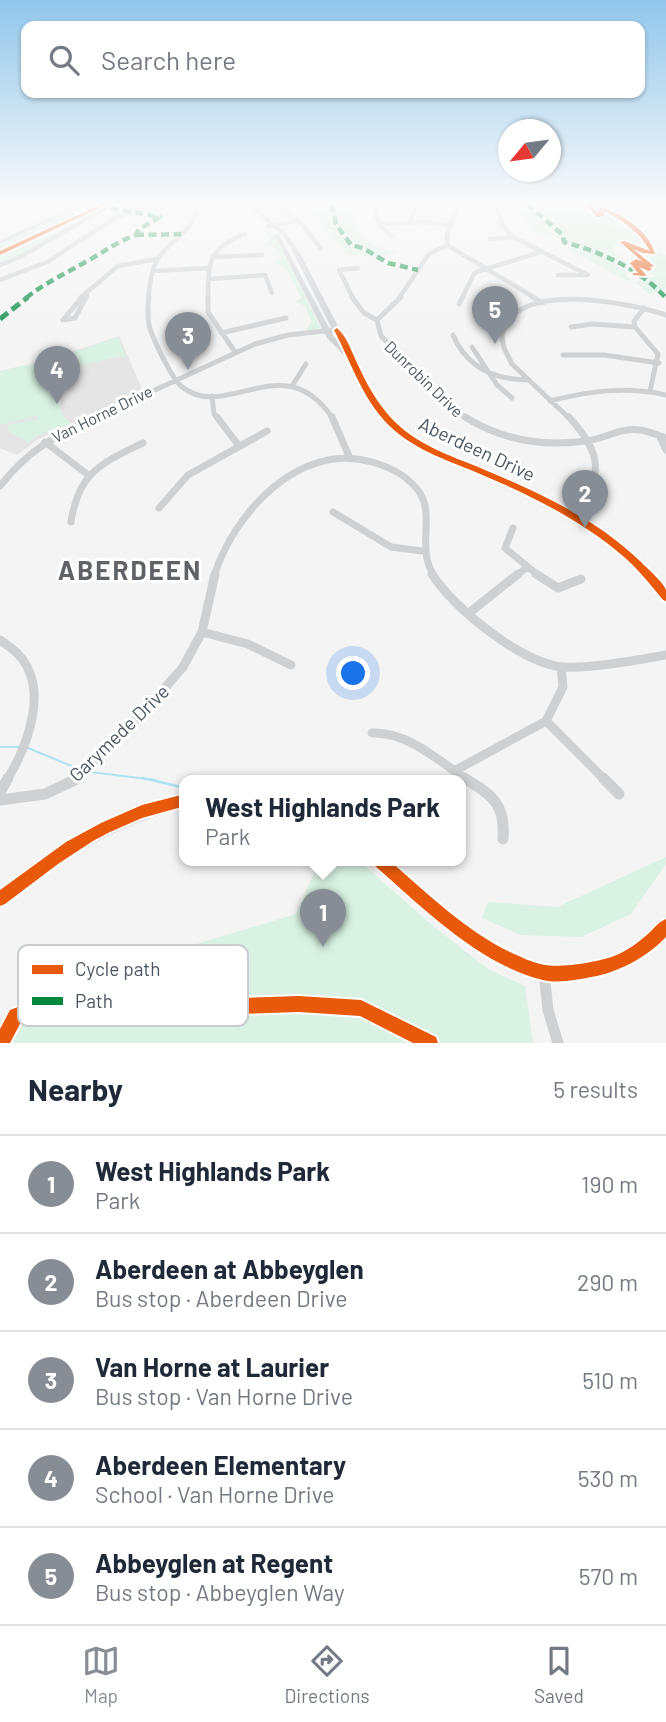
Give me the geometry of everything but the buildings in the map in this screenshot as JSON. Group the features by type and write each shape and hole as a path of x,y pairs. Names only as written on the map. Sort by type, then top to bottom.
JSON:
{"main road":[{"name":"Aberdeen Drive","path":"296,253 332,330 335,345 348,355 376,407 407,436 429,450 570,512 619,548 666,597"},
{"path":"0,899 66,848 107,825 147,809 179,801"},
{"path":"386,866 447,920 488,949 544,973 600,970 636,953 666,926"},
{"path":"0,908 33,875"}],"street":[{"path":"0,265 28,253"},
{"path":"0,280 47,262 62,253"},
{"path":"164,253 157,259 146,317 147,325 176,379 188,390 212,396 265,386 292,386 313,394 321,401 345,437 349,456"},
{"path":"216,253 208,268 208,313 235,352"},
{"name":"Dunrobin Drive","path":"430,253 397,302 377,320 381,336 397,355 468,421 486,430 532,443 588,441 626,430 653,432 663,437"},
{"path":"459,253 543,303"},
{"path":"458,304 474,274 540,253"},
{"path":"543,253 588,275 558,275"},
{"path":"212,257 262,255"},
{"path":"87,294 75,318 63,320 62,317 87,294 118,266 138,260 157,259"},
{"path":"154,271 208,268"},
{"path":"358,268 339,270 360,309 371,319 377,320"},
{"path":"209,279 265,275 272,293"},
{"path":"570,512 586,496 594,481 597,467 588,441 504,353 502,332 507,323 520,312 543,303 593,299 644,307 666,315"},
{"path":"644,307 634,321 635,327 658,354 659,363 650,391"},
{"path":"221,333 286,318"},
{"path":"571,327 604,324 635,327"},
{"name":"Van Horne Drive","path":"0,486 20,461 45,442 176,379 273,338 332,330"},
{"path":"453,335 464,358 490,376 512,398"},
{"path":"472,347 490,376"},
{"path":"563,355 626,357 659,363"},
{"path":"292,386 306,364"},
{"path":"490,376 528,380"},
{"path":"550,401 603,388 650,391 666,395"},
{"path":"212,396 214,414 239,446"},
{"path":"159,508 188,475 267,431"},
{"path":"663,437 666,450"},
{"path":"45,442 87,474"},
{"path":"71,522 72,501 87,474 143,443"},
{"name":"Garymede Drive","path":"0,800 39,798 74,782 140,717 173,680 202,632 213,580 225,545 239,520 258,499 307,466 325,459 349,456 378,463 413,486 422,497 425,512 422,551 428,570 444,592 491,632 524,652 561,667 626,662 666,655"},
{"path":"333,512 391,547 422,551"},
{"path":"513,528 505,548 526,568 558,588 581,579"},
{"path":"469,613 526,568"},
{"path":"202,632 248,644 291,665"},
{"path":"0,640 18,650 33,684 35,709 15,769 0,792"},
{"path":"456,770 546,721 563,687 561,667"},
{"path":"546,721 619,794"},
{"path":"372,733 395,735 463,775"},
{"path":"466,777 491,795 500,806 505,818 503,839"},
{"path":"544,973 548,1010 558,1043"}],"shaded area":[{"path":"119,336 143,391 37,440 17,455 0,448 0,371 48,360"}],"green space":[{"path":"0,253 26,253 17,258 0,264"},
{"path":"279,253 283,253 320,327 318,329 306,330 312,322 305,306 296,302 301,297 287,269 275,263 282,259"},
{"path":"346,253 398,253 372,257"},
{"path":"574,253 616,253 620,257 614,266 628,271 626,277 631,279 630,282"},
{"path":"630,253 666,255 666,289 649,294 636,282 655,276 624,262 633,256"},
{"path":"118,337 126,358 121,356 54,371 51,360"},
{"path":"48,360 63,416 71,423 50,433 45,431 28,442 8,431 8,425 37,419 38,416 0,425 0,371"},
{"path":"666,857 666,864 631,914 581,937 521,935 482,918 488,902 557,907"},
{"path":"317,866 365,866 432,925 488,969 525,986 533,1043 0,1043 0,1020 4,1023 18,1003 18,1026 248,1026 248,945 193,945 296,914"}],"waterway":[{"path":"0,747 19,747"},
{"path":"28,748 81,770"},
{"path":"90,772 147,779"},
{"path":"147,779 156,780"},
{"path":"147,779 179,787"}],"marked path":[{"path":"0,319 47,281 101,253"},
{"path":"371,253 388,263 418,270"},
{"path":"601,253 656,287 666,298"}],"cycle path":[{"path":"635,253 651,266 636,261 649,269 633,263 643,275 635,274"},
{"path":"337,330 369,395 386,419 397,429 427,449 534,495 583,522 628,555 666,597"},
{"path":"0,899 88,836 123,819 179,802"},
{"path":"386,866 455,926 497,953 542,972 592,970 616,963 648,944 666,926"},
{"path":"248,1006 299,1004 361,1008 430,1043"},
{"path":"1,1043 18,1015"}],"place":[{"name":"Abbeyglen at Regent","path":"495,344"},
{"name":"Van Horne at Laurier","path":"188,370"},
{"name":"Aberdeen Elementary","path":"57,404"},
{"name":"Aberdeen at Abbeyglen","path":"585,528"},
{"name":"West Highlands Park","path":"323,947"}],"district":[{"name":"ABERDEEN","path":"130,571"}]}
